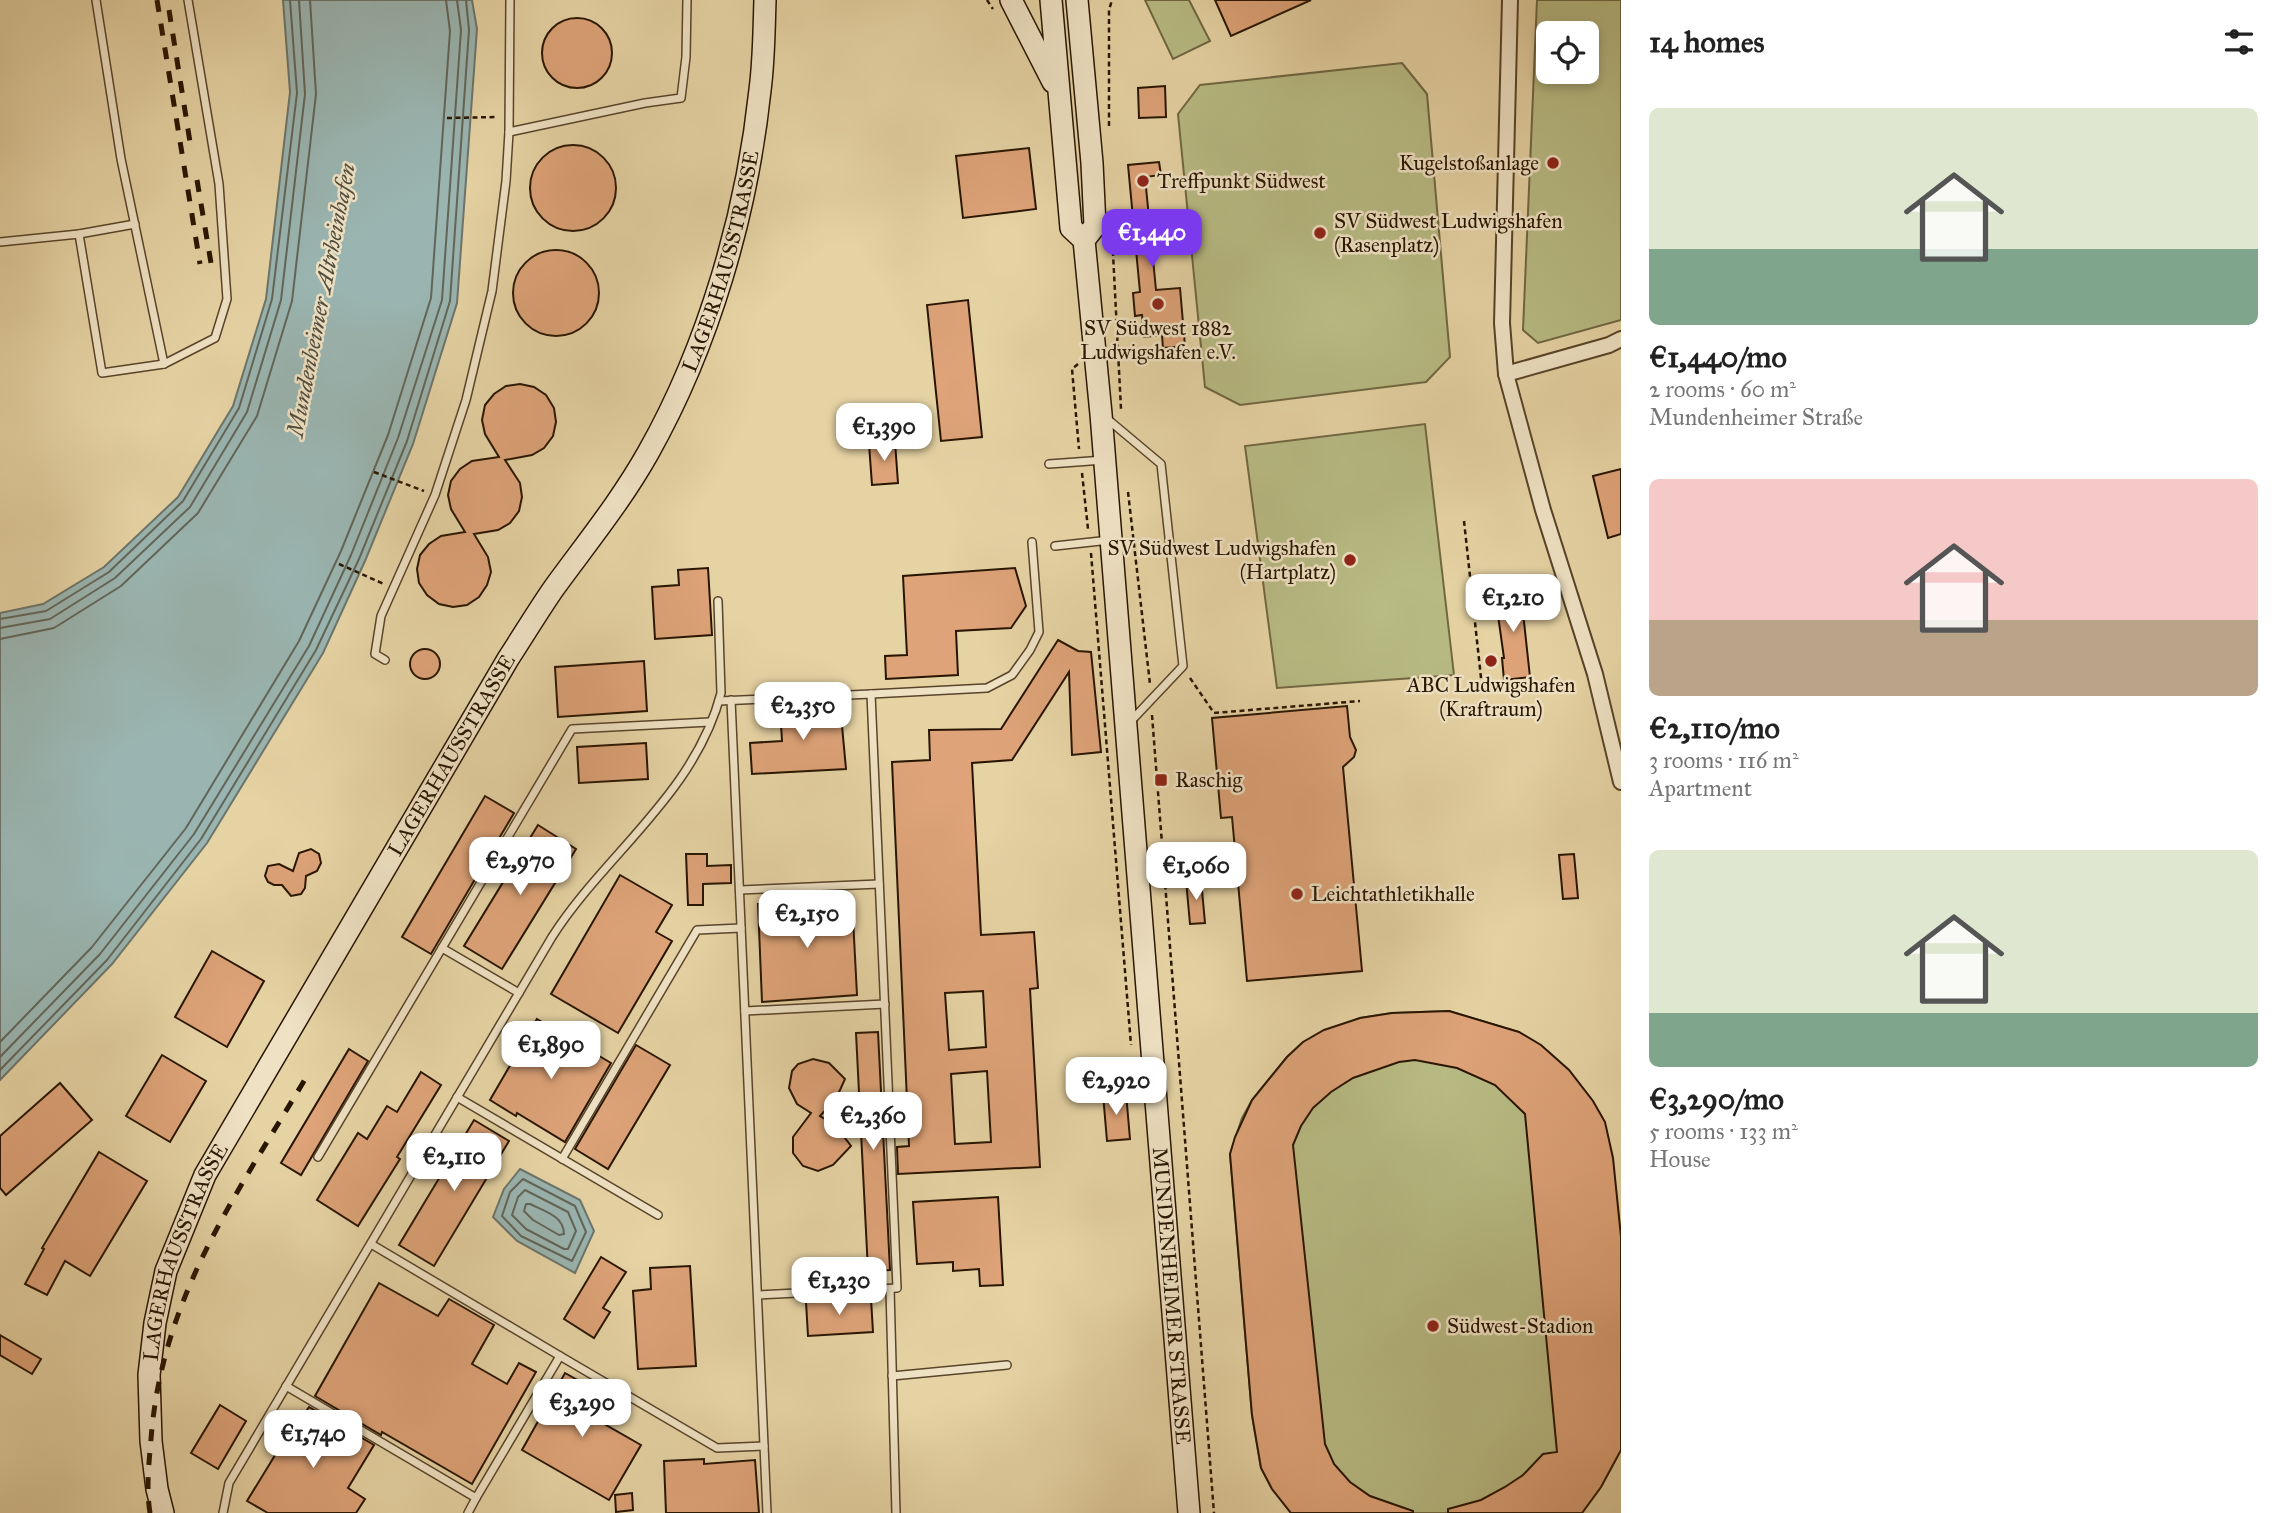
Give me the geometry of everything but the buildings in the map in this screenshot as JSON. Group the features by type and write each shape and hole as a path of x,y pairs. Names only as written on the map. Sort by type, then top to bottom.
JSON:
{"street":[{"name":"LAGERHAUSSTRASSE","path":"163,1513 151,1441 149,1375 155,1323 166,1271 205,1175 508,659 553,590 607,518 648,453 673,404 703,332 729,256 747,177 761,90 765,0"},
{"path":"1012,0 1061,100"},
{"name":"MUNDENHEIMER STRASSE","path":"1052,0 1071,228 1084,240 1101,414 1105,460 1100,541 1126,727 1189,1513"},
{"name":"MUNDENHEIMER STRASSE","path":"1077,0 1095,226 1084,240"},
{"path":"1079,31 1091,0"},
{"path":"1510,0 1502,323 1506,374 1543,510 1595,674 1621,782"},
{"path":"1506,374 1609,345 1621,339"}],"lane":[{"path":"96,0 121,159 164,364"},
{"path":"79,234 102,373 164,364 215,338 227,299 219,184 188,0"},
{"path":"385,660 375,654 381,616 435,495 466,400 492,291 506,181 510,116 510,0"},
{"path":"509,132 681,98 686,57 687,0"},
{"path":"0,242 79,234 135,224"},
{"path":"1101,414 1161,464 1182,666 1126,727"},
{"path":"1049,464 1105,460"},
{"path":"1055,546 1100,541"},
{"path":"719,701 987,688 1012,675 1039,632 1032,542"},
{"path":"223,1513 229,1483 566,915 657,810 690,763 721,693 718,601"},
{"path":"758,1295 897,1288 871,694"},
{"path":"731,700 767,1513"},
{"path":"318,1157 572,729 710,722"},
{"path":"740,890 879,884"},
{"path":"562,1159 697,930 741,928"},
{"path":"442,948 519,993"},
{"path":"745,1011 885,1004"},
{"path":"457,1097 657,1215"},
{"path":"370,1244 717,1448 764,1446"},
{"path":"890,1289 896,1513"},
{"path":"468,1513 561,1356"},
{"path":"892,1376 1007,1365"},
{"path":"286,1386 476,1498"}],"path":[{"path":"1109,127 1109,10 1112,0"},
{"path":"447,118 510,116"},
{"path":"1112,231 1123,431"},
{"path":"1094,346 1072,369 1080,462 1100,541 1132,1053"},
{"path":"374,472 435,495"},
{"path":"1127,484 1151,699 1214,1513"},
{"path":"1464,521 1482,687"},
{"path":"340,564 395,588"},
{"path":"1196,691 1214,713 1360,701"}],"green space":[{"path":"1145,0 1189,0 1210,41 1173,59"},
{"path":"1537,0 1621,0 1621,320 1538,343 1523,330 1536,24 1536,84 1599,84 1599,21 1536,21"},
{"name":"SV Südwest Ludwigshafen (Rasenplatz)","path":"1402,63 1427,94 1450,357 1426,382 1240,405 1205,387 1178,114 1200,85"},
{"name":"SV Südwest Ludwigshafen (Hartplatz)","path":"1425,424 1454,675 1277,688 1245,446"},
{"name":"Südwest-Stadion","path":"1449,1011 1519,1032 1614,1179 1621,1237 1621,1450 1601,1487 1582,1513 1291,1513 1272,1489 1261,1468 1252,1415 1230,1154 1242,1118 1252,1100 1287,1057 1303,1042 1360,1018 1392,1013"}],"water":[{"name":"Mundenheimer Altrheinhafen","path":"283,0 472,0 477,29 457,303 413,444 365,561 323,653 207,843 112,964 0,1080 0,613 43,604 104,567 178,497 233,406 266,299 290,92"},
{"path":"520,1169 580,1200 594,1231 575,1273 517,1241 493,1217 504,1189"}],"railway":[{"path":"157,0 200,264"},
{"path":"169,10 190,142"},
{"path":"197,180 211,263"},
{"path":"150,1513 148,1494 151,1439 158,1387 170,1339 207,1248 307,1076"}],"place":[{"name":"Kugelstoßanlage","path":"1553,163"},
{"name":"Treffpunkt Südwest","path":"1143,181"},
{"name":"SV Südwest Ludwigshafen (Rasenplatz)","path":"1320,233"},
{"name":"SV Südwest 1882 Ludwigshafen e.V.","path":"1158,304"},
{"name":"SV Südwest Ludwigshafen (Hartplatz)","path":"1350,560"},
{"name":"ABC Ludwigshafen (Kraftraum)","path":"1491,661"},
{"name":"Raschig","path":"1161,780"},
{"name":"Leichtathletikhalle","path":"1297,894"},
{"name":"Südwest-Stadion","path":"1433,1326"}]}
